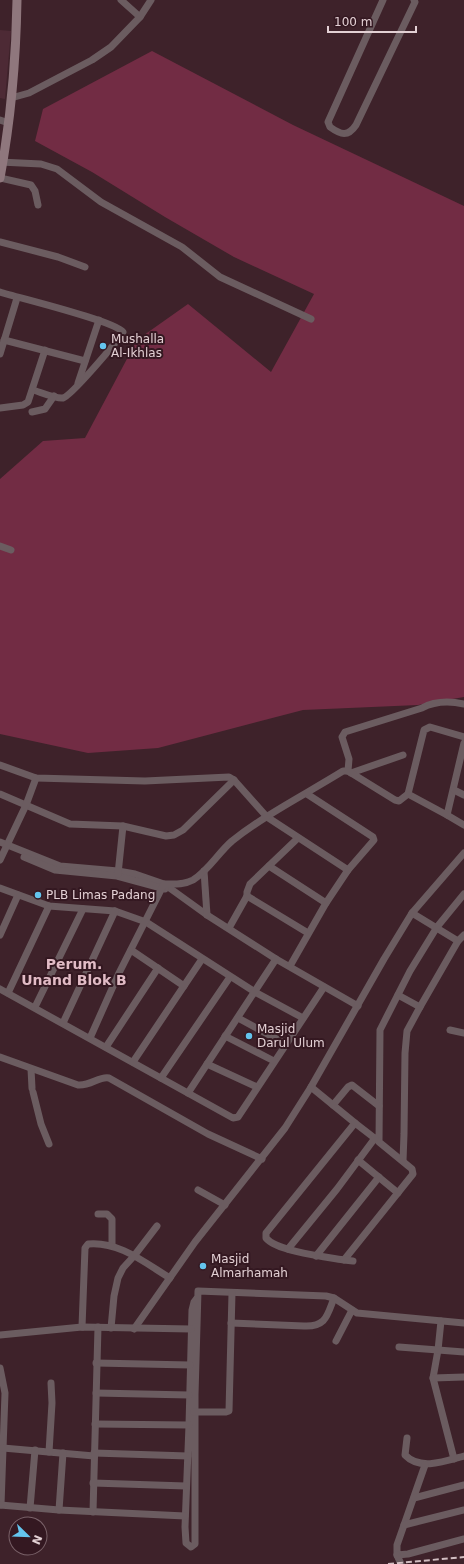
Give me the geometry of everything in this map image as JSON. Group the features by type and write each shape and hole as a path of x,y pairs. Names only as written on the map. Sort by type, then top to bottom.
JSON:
{"street":[{"path":"17,0 17,38 11,98 4,122 0,178 31,185 35,191 38,206"},
{"path":"121,0 140,17"},
{"path":"11,98 30,93 92,60 112,47 140,17 152,0"},
{"path":"384,0 328,122 328,125 332,129 342,133 347,134 352,132 356,125 415,2 414,0"},
{"path":"1,162 41,164 57,169 101,202 182,247 220,277 311,319"},
{"path":"0,242 58,257 85,267"},
{"path":"0,292 99,320 122,330 122,333 76,387 63,398 33,390"},
{"path":"0,354 17,298"},
{"path":"76,387 99,320"},
{"path":"4,340 85,361"},
{"path":"0,408 26,404 30,400 45,350"},
{"path":"32,412 45,409 54,396"},
{"path":"0,546 11,550"},
{"path":"350,772 348,755 342,737 345,732 422,708 429,704 448,702 464,704"},
{"path":"350,772 399,801 408,794 424,730 430,727 464,737"},
{"path":"447,815 464,743"},
{"path":"162,886 180,884 192,880 204,871 231,842 267,817 343,772 350,772 403,755"},
{"path":"0,765 36,778 145,781 227,777 234,780 267,817 348,870"},
{"path":"0,860 3,846 26,805 36,778"},
{"path":"0,794 70,824 123,826 166,836 174,836 183,830 234,780"},
{"path":"454,790 464,795"},
{"path":"290,966 308,932 326,903 348,870 374,839 307,794"},
{"path":"408,794 464,825"},
{"path":"118,874 123,826"},
{"path":"229,928 247,896 250,884 298,838"},
{"path":"3,846 55,870 135,874 171,890 276,959 358,1006"},
{"path":"134,1329 195,1242 285,1128 311,1087 384,958 412,913 464,853"},
{"path":"269,866 326,903"},
{"path":"204,871 207,915"},
{"path":"90,1038 162,886"},
{"path":"0,888 49,906 115,911 146,922 230,977 303,1018"},
{"path":"288,1249 337,1189 358,1160 377,1140 380,1030 436,927 464,894"},
{"path":"0,935 18,895"},
{"path":"247,896 308,932"},
{"path":"8,993 49,906"},
{"path":"35,1007 83,909"},
{"path":"63,1023 115,911"},
{"path":"412,913 458,941"},
{"path":"403,1161 405,1053 407,1032 458,941 464,935"},
{"path":"131,950 184,986"},
{"path":"133,1062 202,959"},
{"path":"188,1093 276,959"},
{"path":"106,1047 158,968"},
{"path":"161,1078 230,977"},
{"path":"0,989 35,1007 233,1118 238,1117 324,987"},
{"path":"398,995 420,1007"},
{"path":"238,1018 286,1044"},
{"path":"450,1030 464,1033"},
{"path":"225,1036 274,1061"},
{"path":"0,1058 78,1085 90,1084 106,1077 208,1134 262,1159"},
{"path":"207,1064 257,1087"},
{"path":"31,1068 32,1090 41,1124 49,1144"},
{"path":"333,1105 348,1087 352,1085 379,1106"},
{"path":"311,1087 412,1169 412,1174 398,1193 344,1260"},
{"path":"353,1262 316,1256 288,1249 269,1242 266,1238 266,1233 355,1123"},
{"path":"358,1160 398,1193"},
{"path":"316,1256 379,1177"},
{"path":"198,1190 225,1205"},
{"path":"98,1214 106,1214 112,1219 112,1245"},
{"path":"111,1328 114,1296 118,1278 123,1268 158,1226"},
{"path":"82,1327 85,1248 88,1244 112,1245 134,1256 170,1278"},
{"path":"198,1295 192,1306 185,1516 186,1543 191,1547 195,1544 194,1412 199,1283"},
{"path":"198,1295 232,1293 326,1296 334,1298 352,1310 365,1314 464,1323"},
{"path":"194,1412 229,1411 232,1293"},
{"path":"231,1323 316,1326 326,1319 334,1298"},
{"path":"336,1341 352,1310"},
{"path":"441,1322 433,1378 454,1459"},
{"path":"0,1335 82,1327 191,1329"},
{"path":"92,1512 98,1327"},
{"path":"399,1347 464,1352"},
{"path":"96,1363 190,1365"},
{"path":"0,1368 5,1393 1,1505 92,1512 185,1516"},
{"path":"433,1378 463,1379"},
{"path":"49,1452 52,1403 51,1383"},
{"path":"96,1393 189,1395"},
{"path":"95,1424 189,1425"},
{"path":"407,1438 405,1455 408,1458 425,1465 464,1456"},
{"path":"3,1448 63,1453 188,1456"},
{"path":"30,1508 35,1450"},
{"path":"59,1510 63,1453"},
{"path":"402,1564 397,1555 397,1545 425,1465"},
{"path":"93,1483 186,1486"},
{"path":"414,1498 464,1485"},
{"path":"404,1525 464,1510"},
{"path":"397,1555 408,1554 464,1539"}],"shaded area":[{"path":"0,30 11,31 5,99 0,98"},
{"path":"152,51 293,125 464,206 464,697 418,705 303,710 158,748 88,753 0,734 0,479 43,441 85,438 137,340 188,304 271,372 314,294 234,257 92,172 35,141 43,109"}],"railway":[{"path":"388,1564 464,1557"}],"place":[{"name":"Mushalla Al-Ikhlas","path":"103,346"},
{"name":"PLB Limas Padang","path":"38,895"},
{"name":"Masjid Darul Ulum","path":"249,1036"},
{"name":"Masjid Almarhamah","path":"203,1266"}],"district":[{"name":"Perum. Unand Blok B","path":"74,972"}]}
